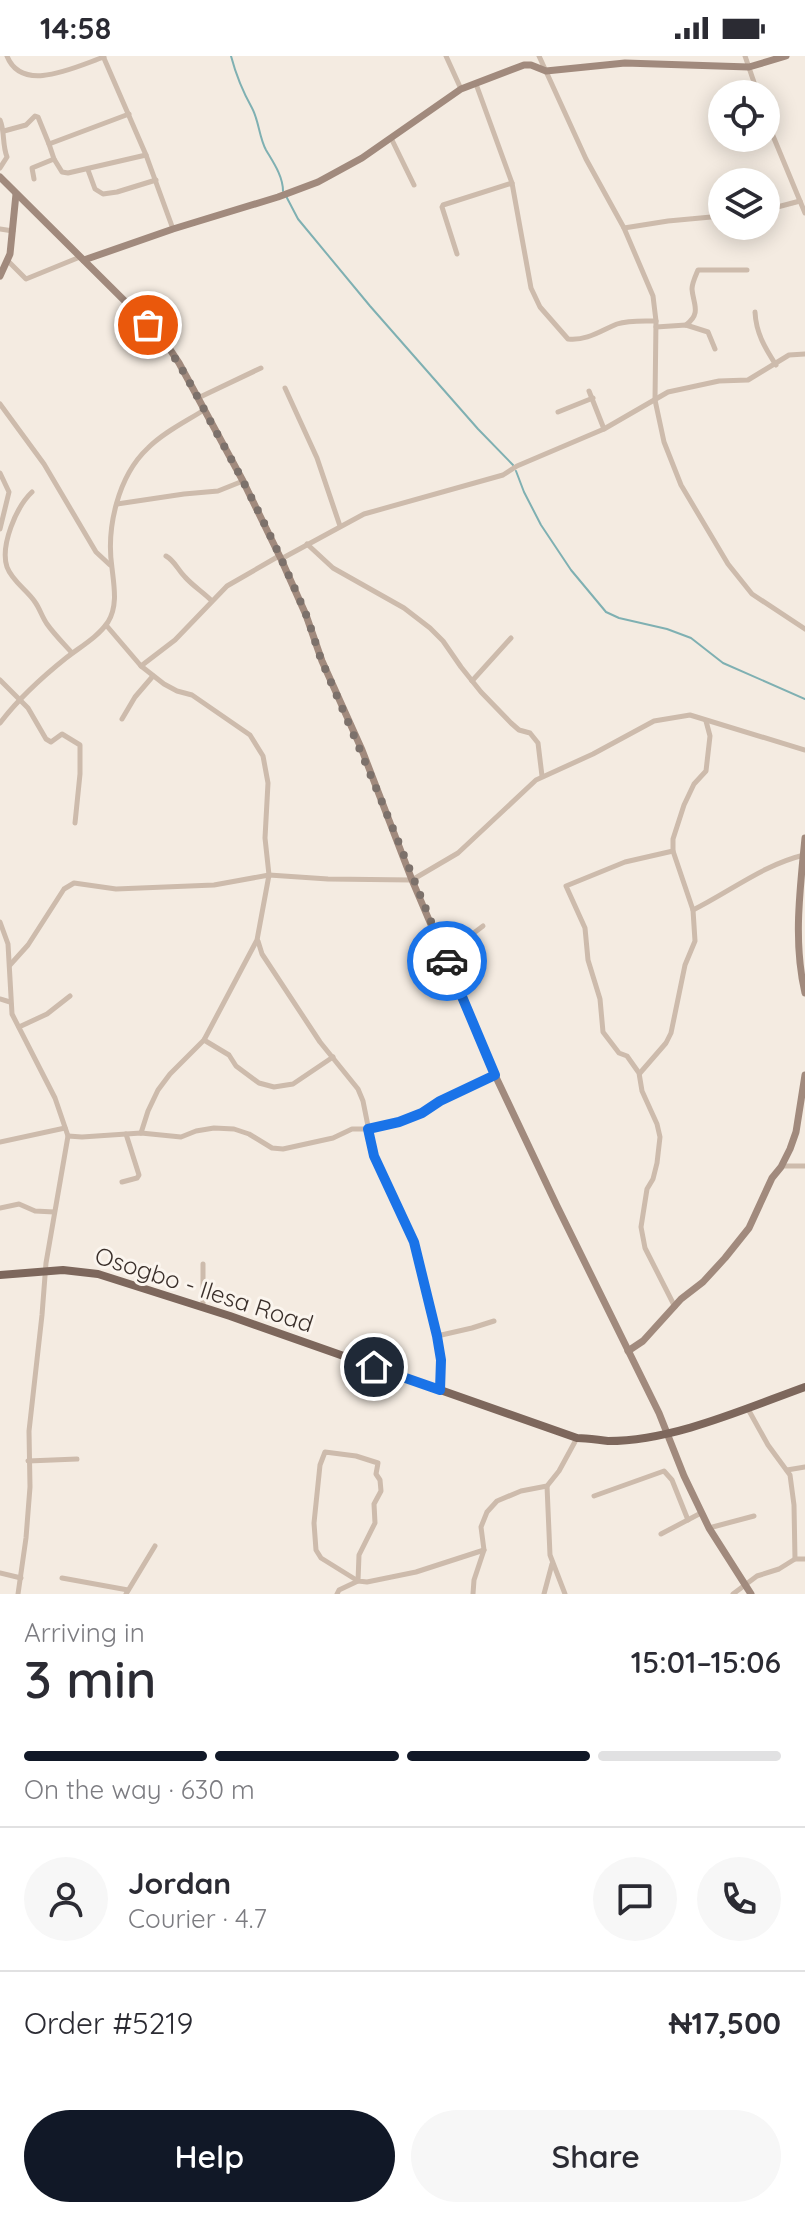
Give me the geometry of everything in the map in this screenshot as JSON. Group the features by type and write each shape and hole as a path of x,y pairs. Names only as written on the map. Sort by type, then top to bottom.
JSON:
{"main road":[{"path":"82,259 278,197 341,171 461,89 524,65 546,71 625,63 749,67 786,56"},
{"path":"0,177 163,339 243,481 306,615 322,661 362,750 412,880 495,1075 659,1413 701,1513 751,1594"},
{"path":"0,276 8,261 14,231 16,194"},
{"path":"805,838 797,935 805,993"},
{"path":"628,1351 714,1271 742,1237 772,1178 781,1167 796,1132 805,1075"},
{"name":"Osogbo - Ilesa Road","path":"0,1275 63,1270 98,1274 577,1438 607,1441 666,1433 805,1387"}],"street":[{"path":"7,56 14,70 37,76 103,57 146,155 173,229"},
{"path":"446,56 461,89"},
{"path":"745,56 753,80"},
{"path":"524,65 541,57 586,159 624,228 653,296 656,324 655,400 664,442 681,485 728,564 752,594 805,629"},
{"path":"476,83 512,183 531,288 540,307 565,337 576,340 588,338 631,321 686,325 708,332 715,349"},
{"path":"49,144 129,114"},
{"path":"4,131 26,125 35,116 38,117 62,172 88,170 113,161 146,155"},
{"path":"0,120 7,157 0,168"},
{"path":"391,137 414,185"},
{"path":"780,152 805,213"},
{"path":"34,179 32,168 54,159"},
{"path":"88,170 92,184 103,194 156,180"},
{"path":"457,254 443,205 512,183"},
{"path":"780,206 800,201"},
{"path":"624,228 708,217"},
{"path":"0,229 14,231"},
{"path":"8,261 26,279 82,259"},
{"path":"686,325 691,323 696,311 692,290 698,270 747,270"},
{"path":"755,312 761,343 776,365"},
{"path":"141,666 175,640 227,586 364,514 503,475 604,429 668,392 748,380 789,355 805,354"},
{"path":"198,398 261,368"},
{"path":"285,388 317,458 340,526"},
{"path":"589,391 604,429"},
{"path":"558,412 593,398"},
{"path":"0,404 41,461 96,552 111,566"},
{"path":"0,723 19,699 106,625 114,601 115,584 111,566 113,519 127,476 142,453 204,410"},
{"path":"0,473 9,488 0,529"},
{"path":"117,504 218,491 243,481"},
{"path":"32,492 15,513 6,563 8,570 34,600 46,623 72,653"},
{"path":"307,544 333,568 404,608 443,641 472,681 511,723 519,730 530,733 538,743 542,776"},
{"path":"166,556 185,578 212,601"},
{"path":"106,625 153,676 177,691 192,695 250,735 266,767 268,783 265,838 269,875 257,940 204,1040 158,1090 141,1133"},
{"path":"472,681 511,638"},
{"path":"122,719 153,676"},
{"path":"0,680 28,708 46,739 51,742 62,734 80,745 75,823"},
{"path":"10,965 28,945 64,889 74,883 116,889 214,885 269,875 412,880 458,853 542,776 593,754 654,721 690,715 805,750"},
{"path":"639,1073 671,1033 685,965 695,941 693,910 673,851 673,839 694,784 706,771 710,736 706,721"},
{"path":"673,851 625,862 566,886 585,928 588,960 600,999 603,1032 639,1073 642,1091 657,1124 660,1137 657,1163 647,1189 643,1240 675,1307"},
{"path":"693,910 781,860 804,855"},
{"path":"0,922 8,944 12,1014 55,1098 68,1136 46,1271 29,1431 30,1487 18,1594"},
{"path":"445,955 483,926"},
{"path":"257,940 262,954 358,1089 363,1101 374,1156 414,1242 437,1336 441,1360 440,1390"},
{"path":"19,1027 47,1014 70,996"},
{"path":"0,999 10,1002"},
{"path":"204,1040 229,1055 236,1066 259,1083 274,1087 293,1084 333,1057"},
{"path":"68,1136 141,1133 181,1137 214,1128 234,1129 272,1148 283,1149 333,1138 352,1129 399,1122 495,1075"},
{"path":"0,1142 66,1128"},
{"path":"122,1182 139,1175 126,1134"},
{"path":"781,1167 805,1166"},
{"path":"0,1208 19,1204 35,1211 54,1212"},
{"path":"203,1264 203,1308"},
{"path":"437,1336 494,1321"},
{"path":"747,1408 768,1445 787,1470 793,1488 795,1559"},
{"path":"473,1594 474,1580 484,1550 481,1527 492,1505 521,1491 547,1486 577,1438"},
{"path":"358,1581 359,1555 375,1523 374,1504 381,1491 376,1474 378,1463 325,1452 320,1465 314,1523 316,1550 321,1558 358,1581 385,1579 484,1550"},
{"path":"28,1461 77,1459"},
{"path":"787,1470 805,1467"},
{"path":"594,1496 664,1471 672,1480 688,1520"},
{"path":"672,1480 684,1476"},
{"path":"547,1486 550,1555 565,1594"},
{"path":"661,1534 701,1513"},
{"path":"709,1528 754,1516"},
{"path":"62,1578 127,1592 155,1546"},
{"path":"733,1594 757,1576 779,1569 795,1559 805,1559"},
{"path":"544,1594 552,1561"},
{"path":"0,1573 21,1578"},
{"path":"337,1594 358,1581"}],"waterway":[{"path":"231,56 283,191"},
{"path":"286,196 298,219 370,306 513,465"},
{"path":"516,471 541,525 571,570 606,612 691,638 723,663 805,699"}],"way so far":[{"path":"148,325 163,339 179,363 281,559 447,961"}],"route":[{"path":"374,1367 440,1390 441,1360 437,1336 414,1242 374,1156 368,1129 422,1113 495,1075 447,961"}]}
